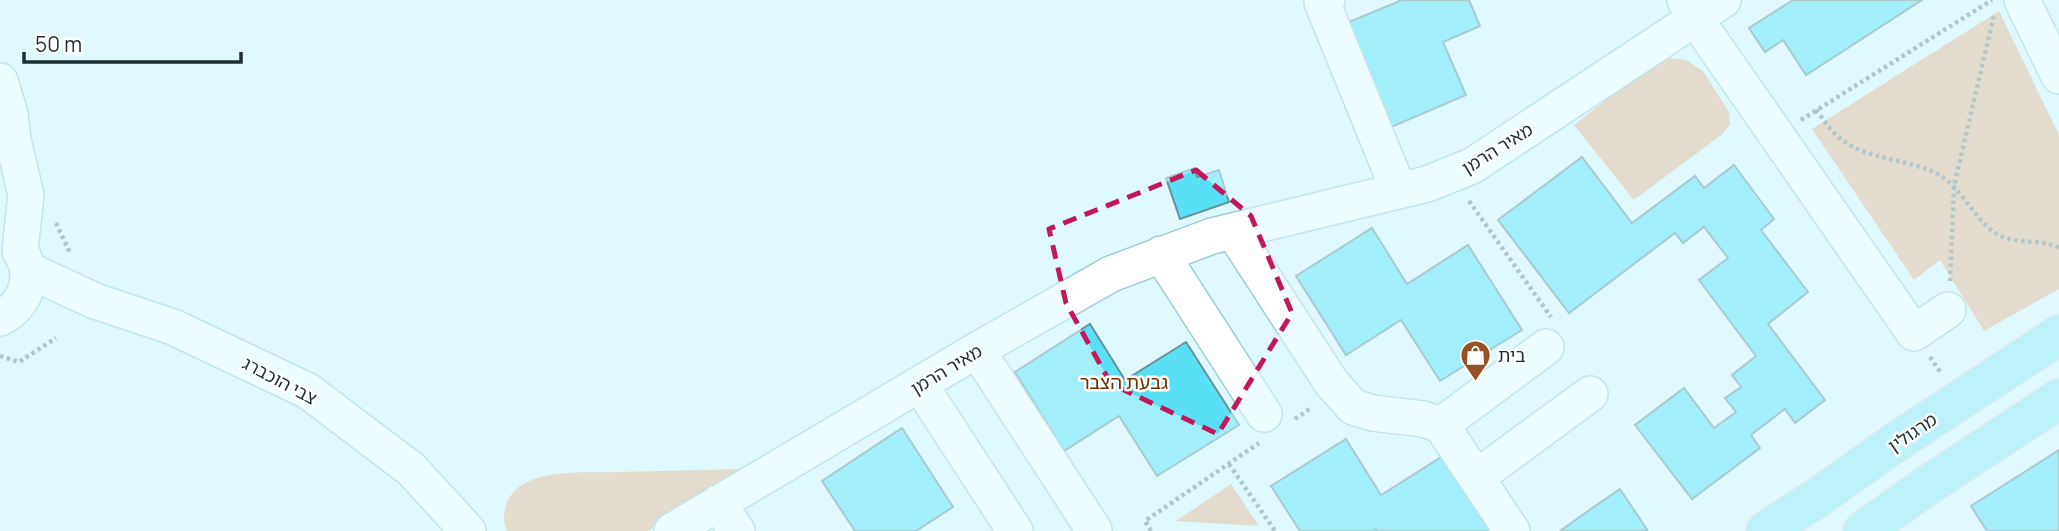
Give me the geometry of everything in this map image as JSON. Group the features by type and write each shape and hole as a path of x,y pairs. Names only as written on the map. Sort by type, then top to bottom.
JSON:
{"main road":[{"name":"מרגולין","path":"1766,531 2059,335"},
{"path":"1863,531 1924,487 2059,399"}],"street":[{"path":"1327,0 1322,2 1399,191"},
{"name":"מאיר הרמן","path":"672,531 727,517 920,385 1111,274 1212,236 1399,191 1451,176 1472,166 1701,6 1776,135 1914,333"},
{"path":"2008,7 2051,38 2059,76"},
{"path":"0,81 10,114 26,195 0,344"},
{"path":"0,172 13,140"},
{"path":"1233,231 1337,390 1353,407 1373,413 1423,419 1441,425 1512,531"},
{"path":"1161,254 1273,425"},
{"name":"צבי הוכברג","path":"13,281 95,301 173,327 308,391 411,469 468,531"},
{"path":"1914,333 1948,310"},
{"path":"1441,425 1546,347"},
{"path":"977,350 1094,530"},
{"path":"920,385 1015,531"},
{"path":"1477,477 1590,394"}],"path":[{"path":"1776,135 1993,0"},
{"path":"1948,310 1954,186 2008,7"},
{"path":"1816,110 1842,141 1860,151 1940,176 1954,186 1984,224 1997,233 2012,241 2050,244 2059,248"},
{"path":"1451,176 1564,335 1546,347"},
{"path":"55,220 74,264"},
{"path":"1914,333 1959,400"},
{"path":"0,356 19,362 56,338"},
{"path":"1151,531 1145,522 1229,464 1273,425 1337,390"},
{"path":"1229,464 1275,531"}],"highlighted area":[{"path":"1196,170 1251,216 1292,313 1218,434 1111,384 1066,303 1049,229"}],"shaded area":[{"path":"1999,11 2059,135 2059,289 1984,331 1940,260 1914,280 1812,129"},
{"path":"1670,58 1686,60 1703,71 1729,112 1730,125 1720,136 1634,200 1574,125 1648,67"},
{"path":"752,469 648,531 507,531 505,524 505,510 510,496 527,482 549,475 572,472"},
{"path":"1231,484 1259,526 1176,521"}],"building":[{"path":"1402,0 1469,0 1480,26 1443,42 1466,95 1389,128 1344,24"},
{"path":"1793,0 1922,0 1806,75 1783,40 1765,52 1749,28"},
{"path":"1582,157 1632,223 1695,176 1704,188 1734,165 1774,219 1761,230 1808,292 1768,324 1825,400 1795,423 1785,409 1751,435 1760,448 1692,499 1635,425 1684,388 1714,428 1736,412 1725,398 1741,387 1732,375 1756,356 1699,280 1728,258 1704,227 1683,243 1675,233 1569,313 1498,220"},
{"path":"1195,168 1197,177 1219,170 1229,202 1180,219 1166,178"},
{"path":"1372,228 1407,284 1468,245 1522,330 1440,381 1401,320 1346,355 1296,276"},
{"path":"1090,324 1125,380 1186,342 1239,425 1157,476 1119,416 1064,451 1015,372"},
{"path":"902,428 953,507 916,531 855,531 822,481"},
{"path":"1346,439 1381,495 1443,456 1490,531 1300,531 1271,486"},
{"path":"2059,450 2059,531 1987,531 1971,506"},
{"path":"1620,489 1648,531 1560,531 1588,511"}],"place":[{"name":"בית","path":"1475,382"}],"district":[{"name":"גבעת הצבר","path":"1124,382"}]}
